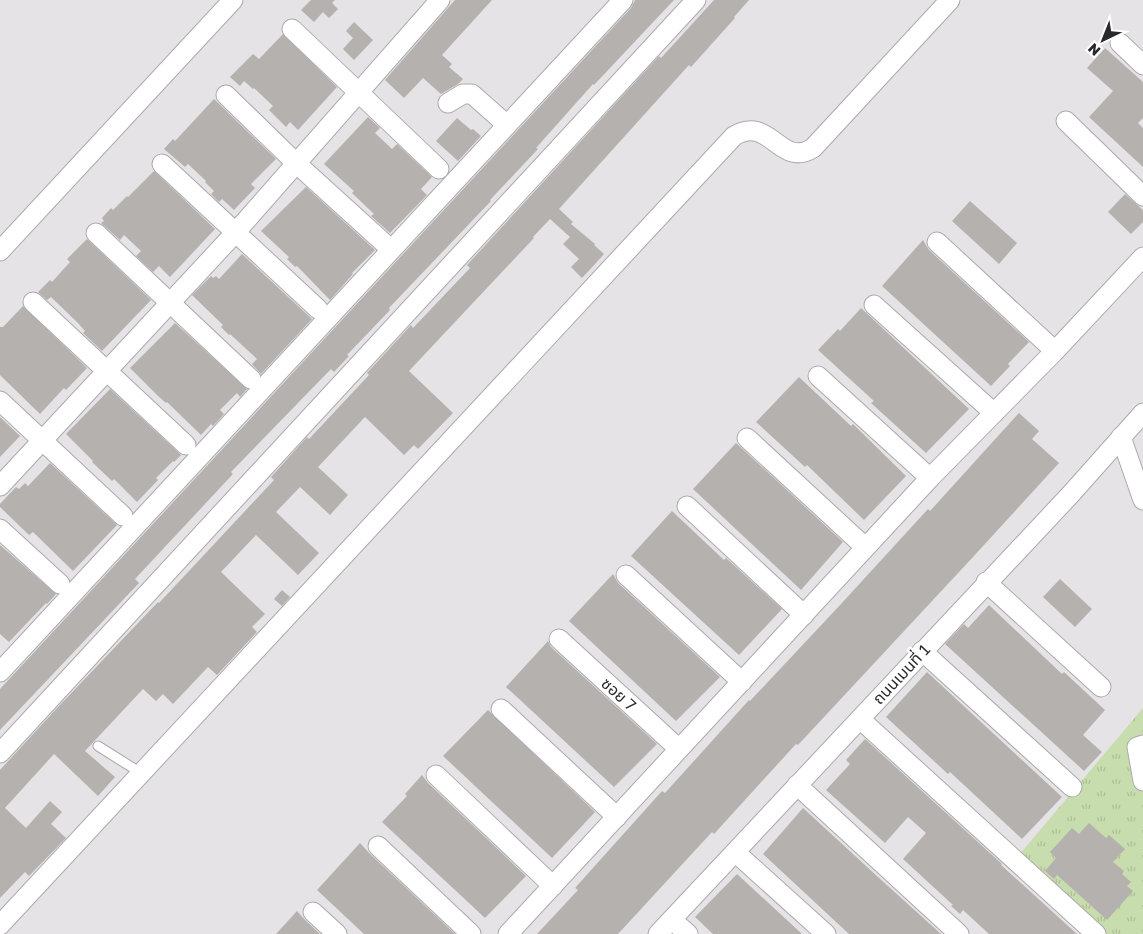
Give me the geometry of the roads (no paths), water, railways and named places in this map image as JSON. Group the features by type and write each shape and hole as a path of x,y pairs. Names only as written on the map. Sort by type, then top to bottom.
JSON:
{"street":[{"path":"0,251 233,0"},
{"path":"0,486 172,303 297,164 440,0"},
{"path":"0,672 623,0"},
{"path":"0,753 696,0"},
{"path":"0,925 734,136 742,131 758,131 786,150 796,154 805,153 813,148 950,0"},
{"path":"292,29 440,168"},
{"path":"1120,43 1143,65"},
{"path":"448,103 463,94 472,94 507,125"},
{"path":"226,96 384,243"},
{"path":"1066,121 1143,196"},
{"path":"162,164 318,309"},
{"path":"96,233 251,378"},
{"path":"937,242 1055,351"},
{"path":"508,934 865,547 1055,351 1143,257"},
{"path":"33,302 186,445"},
{"path":"874,305 994,413"},
{"path":"818,376 930,478"},
{"path":"0,401 123,516"},
{"name":"ถนนเมนที่ 1","path":"658,934 986,582 1070,495 1142,414"},
{"path":"1121,437 1143,500"},
{"path":"747,438 865,547"},
{"path":"687,506 804,615"},
{"path":"0,528 60,584"},
{"path":"626,575 742,682"},
{"path":"986,582 1101,687"},
{"name":"ซอย 7","path":"559,640 679,749"},
{"path":"922,651 1072,788"},
{"path":"501,709 617,816"},
{"path":"860,719 1096,934"},
{"path":"1143,745 1137,747 1143,781"},
{"path":"436,775 553,886"},
{"path":"797,785 959,934"},
{"path":"378,846 471,934"},
{"path":"735,852 826,934"},
{"path":"313,912 337,934"},
{"path":"672,920 688,934"}],"lane":[{"path":"98,746 141,773"}]}
